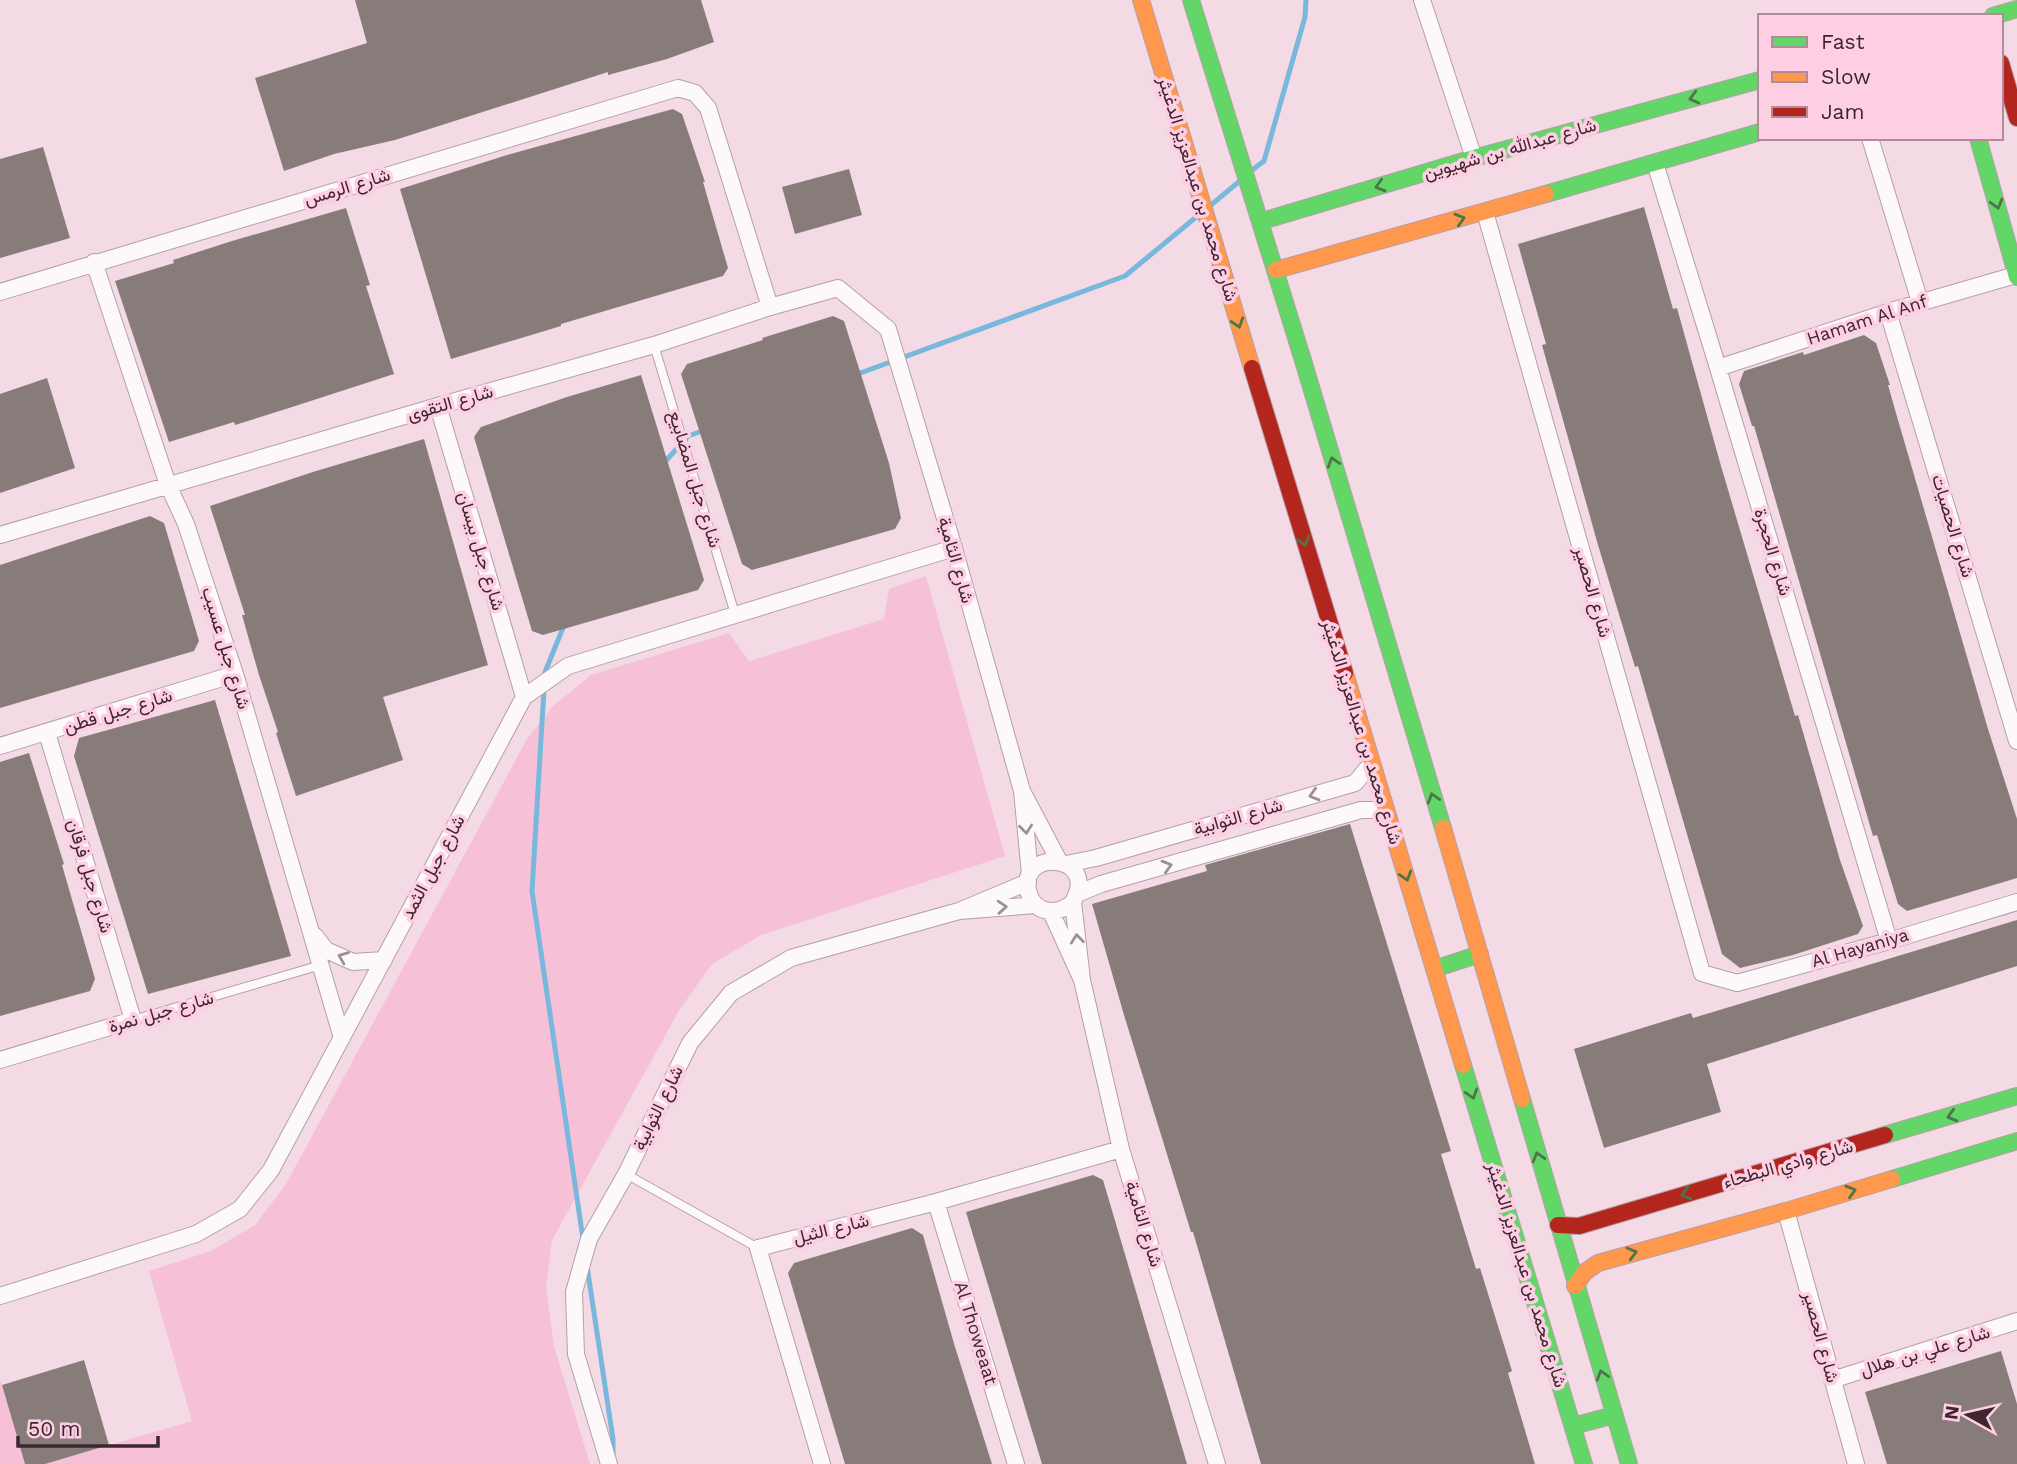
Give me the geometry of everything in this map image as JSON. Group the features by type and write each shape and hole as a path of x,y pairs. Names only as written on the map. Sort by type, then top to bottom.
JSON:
{"street":[{"name":"شارع محمد بن عبدالعزيز الدغيثر","path":"1141,0 1584,1464"},
{"path":"1191,0 1262,221 1629,1464"},
{"path":"1422,0 1474,158"},
{"path":"2000,14 2017,9"},
{"path":"2003,68 2017,118"},
{"name":"شارع عبدالله بن شهيوين","path":"1262,221 1474,158 1758,81"},
{"name":"شارع الرمس","path":"0,292 678,88 695,93 708,108 770,307"},
{"path":"1276,270 1758,133"},
{"path":"1871,140 1920,302"},
{"path":"1979,140 2017,276"},
{"name":"شارع الحجرة","path":"1655,163 1889,941"},
{"name":"شارع الحصير","path":"1485,212 1702,973"},
{"name":"شارع جبل عسيب","path":"94,262 168,485 187,524 235,674 342,1038"},
{"name":"Hamam Al Anf","path":"1718,368 1920,302 2017,276"},
{"name":"شارع التقوى","path":"0,535 654,345 838,288 888,329"},
{"name":"شارع الحصيات","path":"1888,312 2017,741"},
{"name":"شارع الثامية","path":"888,329 954,548 1022,791"},
{"name":"شارع جبل بيسان","path":"438,406 524,697"},
{"name":"شارع جبل الثمد","path":"0,1296 196,1234 240,1209 271,1170 524,697 568,666 954,548"},
{"name":"شارع جبل قطن","path":"0,746 235,674"},
{"name":"شارع جبل فرقان","path":"47,733 133,1020"},
{"name":"شارع الثوابية","path":"1063,863 1096,858 1354,783 1371,764"},
{"path":"959,911 1067,908 1075,898 1079,886 1077,878 1073,870 1063,863 1022,791"},
{"path":"1022,791 1028,891 1043,908 1082,980"},
{"name":"شارع الثوابية","path":"1075,898 1101,884 1360,810 1386,810"},
{"path":"959,911 1029,878 1042,863 1063,863"},
{"path":"1075,898 1082,980"},
{"name":"Al Hayaniya","path":"1702,973 1737,983 2017,902"},
{"name":"شارع الثوابية","path":"609,1464 576,1354 574,1292 589,1240 690,1043 731,993 791,958 959,911"},
{"path":"312,931 326,950 353,962 384,960"},
{"path":"1434,969 1480,954"},
{"name":"شارع الثامية","path":"1082,980 1121,1149 1217,1464"},
{"name":"شارع جبل نمرة","path":"0,1060 133,1020"},
{"name":"شارع وادي البطحاء","path":"1558,1225 1579,1226 2017,1096"},
{"path":"1575,1286 1585,1272 1598,1263 1786,1211 2017,1141"},
{"name":"شارع الثيل","path":"758,1248 936,1202 1121,1149"},
{"name":"Al Thoweaat","path":"936,1202 1016,1464"},
{"name":"شارع الحصير","path":"1786,1211 1856,1464"},
{"path":"758,1248 822,1464"},
{"name":"شارع علي بن هلال","path":"1832,1380 2016,1324"},
{"path":"1573,1426 1614,1415"}],"lane":[{"name":"شارع جبل المضابيع","path":"654,345 735,614"},
{"name":"شارع جبل نمرة","path":"133,1020 321,965"},
{"path":"625,1174 758,1248"}],"shaded area":[{"path":"926,576 1005,856 761,935 712,964 680,1009 552,1240 546,1287 554,1346 590,1464 45,1464 192,1421 149,1271 211,1251 255,1225 286,1184 527,739 552,707 591,675 729,633 749,661 884,619 889,589"},
{"path":"0,1379 2,1385 25,1464 0,1464"}],"building":[{"path":"355,0 701,0 714,42 667,59 608,75 608,72 395,140 334,154 284,171 255,78 367,43"},
{"path":"673,109 682,114 705,182 728,268 723,276 451,359 400,189 507,155"},
{"path":"43,147 70,238 0,258 0,159"},
{"path":"849,169 862,215 795,234 782,187"},
{"path":"1644,207 1673,309 1677,308 1795,716 1798,715 1840,860 1863,926 1858,934 1793,955 1740,968 1722,954 1638,666 1635,667 1598,545 1542,345 1546,344 1518,244"},
{"path":"346,208 370,285 366,286 394,374 235,425 234,422 169,442 115,281 232,241"},
{"path":"833,316 844,321 889,463 901,518 895,529 752,570 742,564 681,374 687,364"},
{"path":"1864,335 1876,343 1890,385 1988,729 2017,819 2017,878 1907,911 1898,904 1877,835 1873,836 1754,426 1739,384 1744,371"},
{"path":"641,375 704,580 698,590 543,635 532,631 474,437 481,427"},
{"path":"47,378 75,468 0,493 0,394"},
{"path":"424,439 488,665 383,697 403,760 296,796 242,615 245,615 210,506"},
{"path":"150,516 164,523 199,641 194,651 0,708 0,565"},
{"path":"215,700 291,956 148,994 74,756 79,738"},
{"path":"29,753 64,864 62,865 95,979 90,991 0,1016 0,762"},
{"path":"1350,824 1451,1151 1441,1154 1476,1269 1480,1268 1512,1371 1508,1373 1535,1464 1261,1464 1193,1232 1124,1015 1092,904 1207,871 1205,865"},
{"path":"2017,920 2017,966 1707,1064 1721,1112 1604,1148 1574,1049 1691,1013 1693,1018"},
{"path":"1093,1175 1103,1180 1187,1464 1042,1464 966,1212"},
{"path":"912,1228 923,1235 992,1464 845,1464 788,1273 794,1263"},
{"path":"2001,1351 2017,1404 2017,1464 1887,1464 1865,1392"},
{"path":"84,1360 109,1445 45,1464 25,1464 2,1385"}],"waterway":[{"path":"1251,171 1264,161 1305,17 1306,0"},
{"path":"1211,205 1241,180"},
{"path":"855,375 1125,276 1201,213"},
{"path":"664,463 688,436 705,430"},
{"path":"565,623 545,672 532,891 583,1239"},
{"path":"587,1266 613,1454"}],"traffic: fast":[{"path":"1191,0 1302,357 1443,828"},
{"path":"2000,14 2017,9"},
{"path":"1262,221 1474,158 1758,81"},
{"path":"1546,194 1758,133"},
{"path":"1979,140 2017,277"},
{"path":"1434,969 1480,954"},
{"path":"1463,1065 1584,1464"},
{"path":"1885,1135 2017,1096"},
{"path":"1522,1099 1629,1464"},
{"path":"1892,1179 2017,1141"},
{"path":"1573,1426 1614,1415"}],"traffic: slow":[{"path":"1141,0 1252,368"},
{"path":"1276,270 1546,194"},
{"path":"1345,673 1463,1065"},
{"path":"1443,828 1522,1099"},
{"path":"1575,1286 1585,1272 1598,1263 1892,1179"}],"traffic: jam":[{"path":"2003,70 2017,118"},
{"path":"1252,368 1345,673"},
{"path":"1558,1225 1579,1226 1885,1135"}]}
